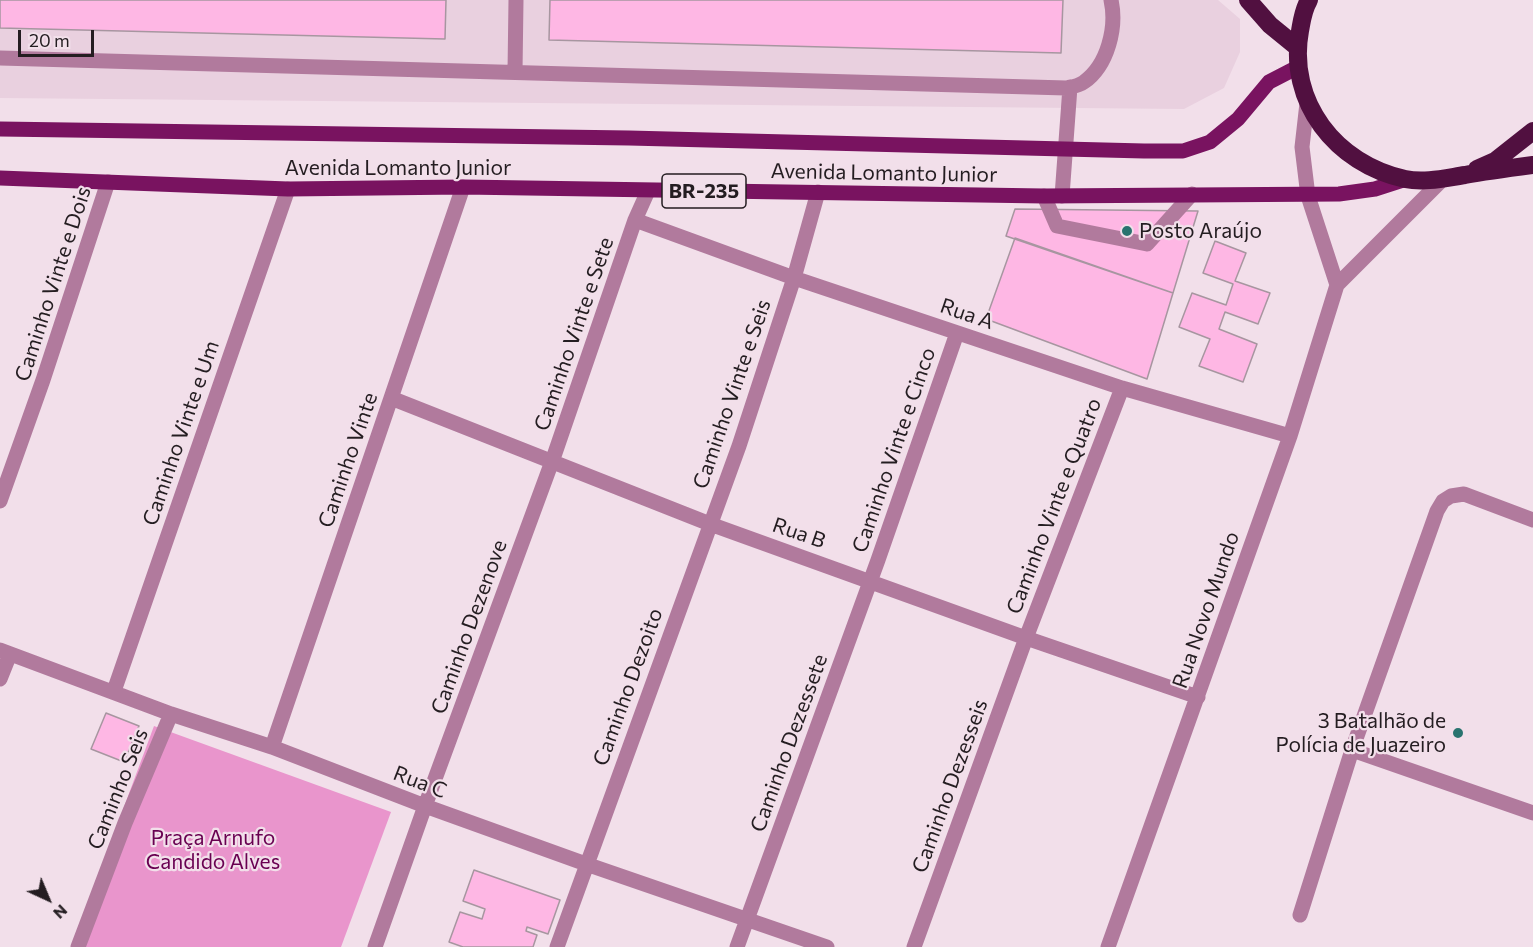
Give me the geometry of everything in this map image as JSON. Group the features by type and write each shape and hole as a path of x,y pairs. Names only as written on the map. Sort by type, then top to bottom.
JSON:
{"highway":[{"path":"1248,0 1270,25 1297,47"},
{"path":"1309,0 1304,9 1297,47 1301,85 1307,103 1331,139 1365,166 1406,179 1442,180 1533,165"},
{"path":"1462,176 1495,161 1528,134 1533,121"}],"main road":[{"name":"Avenida Lomanto Junior","path":"0,129 629,138 1183,151 1210,142 1238,119 1269,82 1298,67"},
{"name":"Avenida Lomanto Junior","path":"0,178 288,189 464,187 1044,196 1192,194 1308,196 1375,189 1406,179"}],"street":[{"path":"515,72 516,0"},
{"path":"0,58 1070,87 1083,83 1095,71 1108,51 1114,16 1111,0"},
{"path":"1062,196 1070,87"},
{"path":"1307,103 1302,147 1308,196 1337,285 1442,180"},
{"name":"Caminho Vinte e Dois","path":"0,501 44,380 108,182"},
{"name":"Caminho Vinte","path":"272,747 464,187"},
{"name":"Caminho Vinte e Um","path":"114,691 288,189"},
{"name":"Caminho Vinte e Sete","path":"552,462 635,220 648,191"},
{"name":"Caminho Vinte e Seis","path":"710,524 739,446 794,278 818,192"},
{"path":"1044,196 1057,226 1147,244 1192,194"},
{"name":"Rua A","path":"635,220 794,278 1122,388 1290,436"},
{"name":"Rua Novo Mundo","path":"1108,947 1290,436 1337,285"},
{"name":"Caminho Vinte e Cinco","path":"870,581 957,333"},
{"name":"Caminho Vinte e Quatro","path":"1026,639 1122,388"},
{"name":"Rua B","path":"391,398 710,524 1026,639 1198,697"},
{"name":"Caminho Dezenove","path":"375,947 552,462"},
{"path":"1299,915 1352,750 1437,511 1443,501 1451,496 1464,494 1533,520"},
{"name":"Caminho Dezoito","path":"557,947 710,524"},
{"name":"Caminho Dezessete","path":"737,947 870,581"},
{"name":"Caminho Dezesseis","path":"914,947 1026,639"},
{"path":"0,679 5,652"},
{"name":"Rua C","path":"5,652 171,714 272,747 425,806 586,864 827,947"},
{"name":"Caminho Seis","path":"78,947 125,823 171,714"},
{"path":"1352,750 1533,813"}],"shaded area":[{"path":"0,0 1218,0 1240,19 1240,52 1224,88 1184,109 0,98"}],"green space":[{"name":"Praça Arnufo Candido Alves","path":"154,726 391,812 341,947 72,947"}],"building":[{"path":"0,0 446,0 445,39 0,28"},
{"path":"550,0 1063,0 1061,53 549,40"},
{"path":"1015,209 1198,211 1173,293 1006,236"},
{"path":"1015,238 1173,293 1147,379 986,319"},
{"path":"1215,241 1246,253 1235,281 1270,293 1258,324 1225,312 1219,329 1257,344 1243,382 1199,366 1210,339 1179,327 1192,293 1226,305 1233,284 1203,273"},
{"path":"106,713 139,726 124,762 91,749"},
{"path":"474,870 560,900 548,934 527,927 526,931 537,935 533,947 463,947 449,942 460,912 482,919 485,909 463,901"}],"place":[{"name":"Posto Araújo","path":"1127,231"},
{"name":"3 Batalhão de Polícia de Juazeiro","path":"1458,733"}]}
